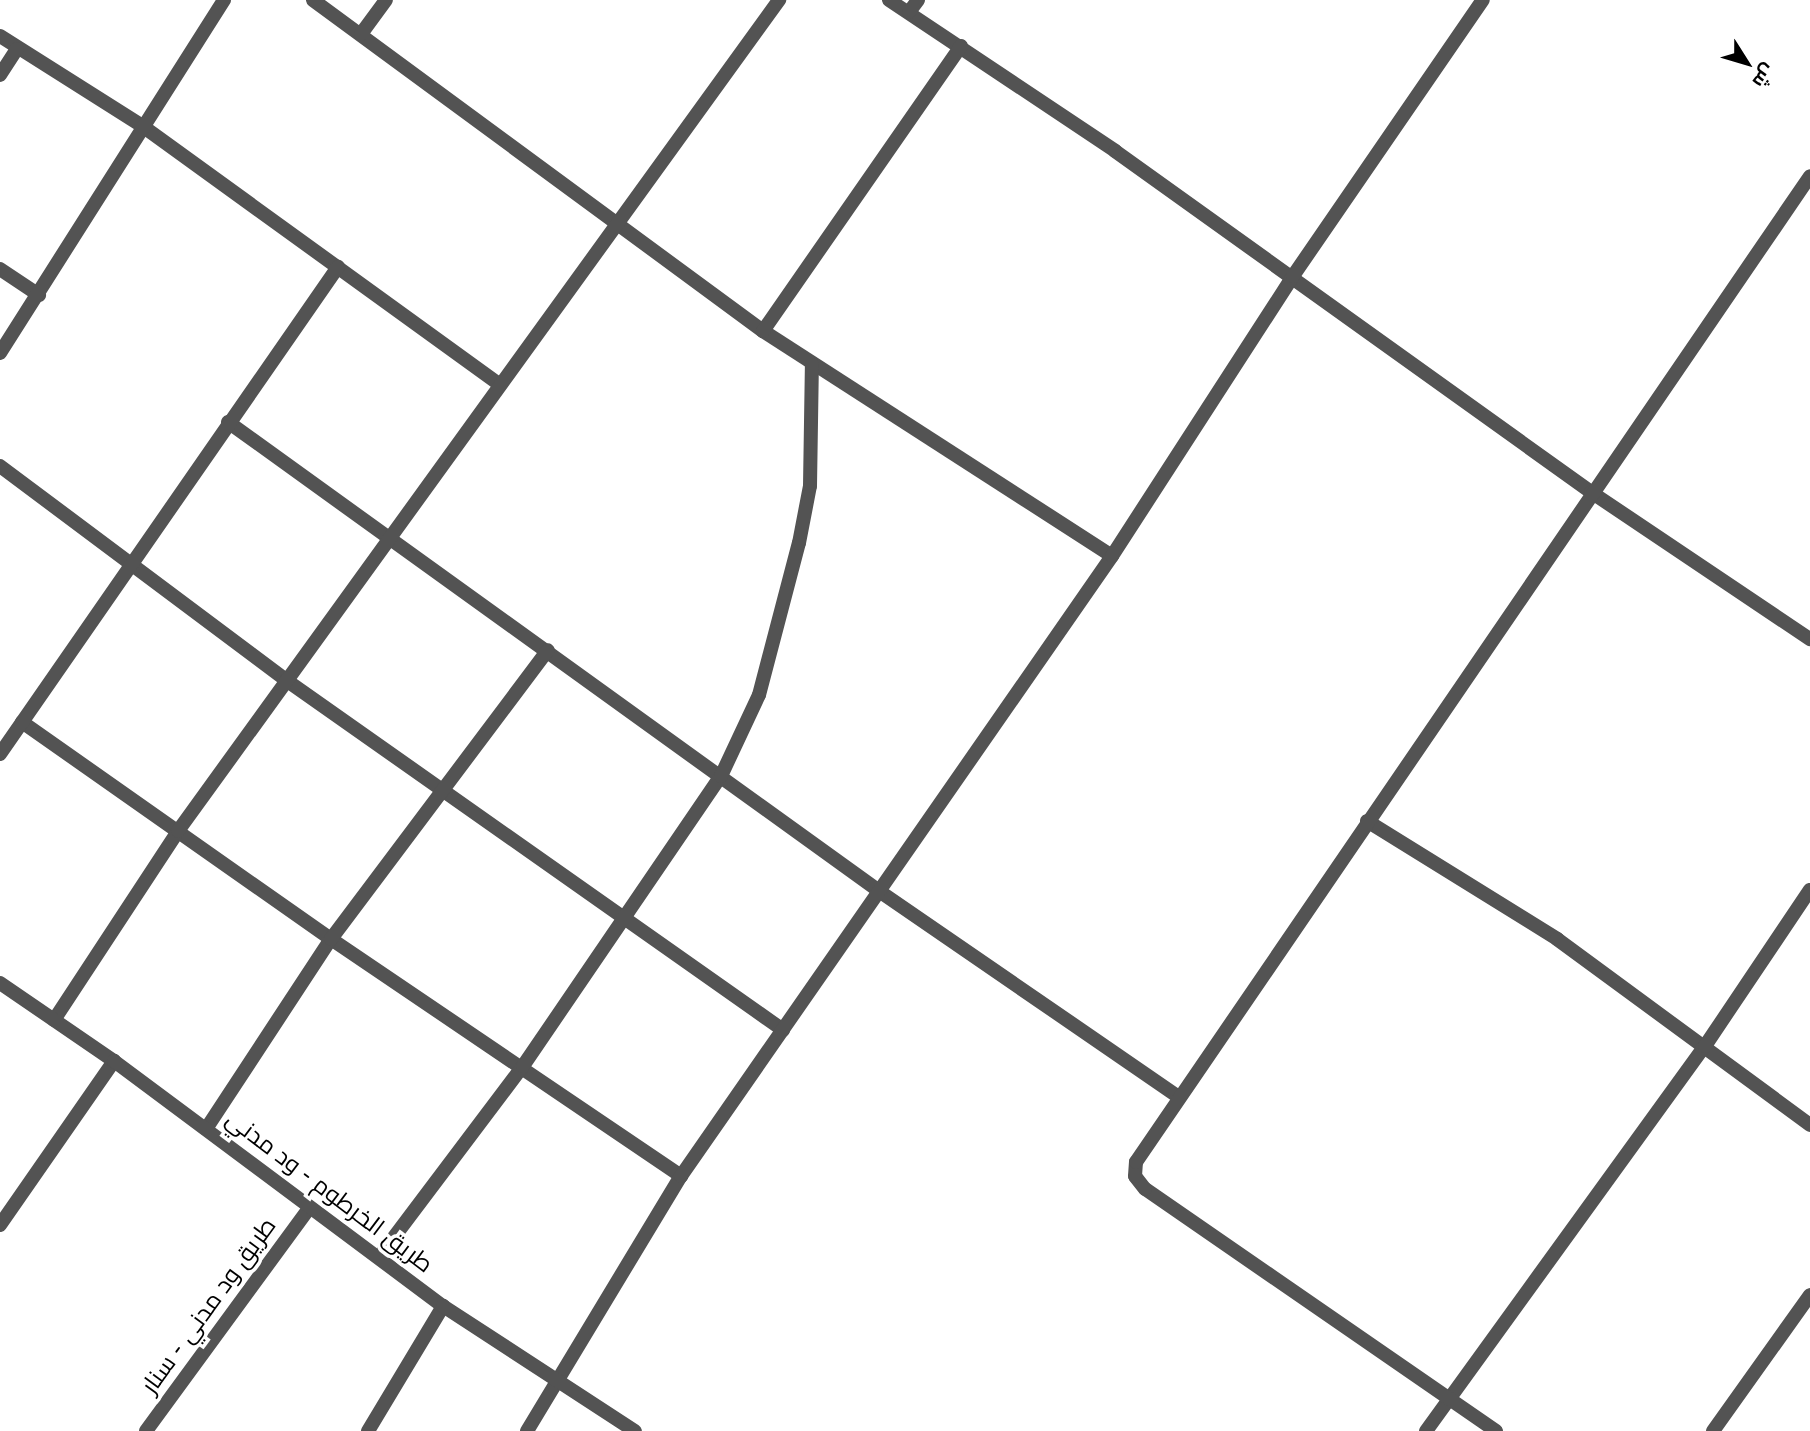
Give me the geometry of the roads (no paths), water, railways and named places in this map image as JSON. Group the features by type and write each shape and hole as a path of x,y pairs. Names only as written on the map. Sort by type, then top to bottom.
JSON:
{"street":[{"path":"0,353 39,295 141,125 224,0"},
{"path":"313,0 762,331 1112,556"},
{"path":"361,34 386,0"},
{"path":"54,1020 178,831 389,534 779,0"},
{"path":"889,0 961,46 1293,276 1591,492 1810,639"},
{"path":"909,12 918,0"},
{"path":"527,1431 681,1176 1112,556 1293,276 1483,0"},
{"path":"0,36 141,125 499,384"},
{"path":"762,331 961,46"},
{"path":"0,75 17,49"},
{"path":"1496,1431 1145,1189 1135,1176 1136,1162 1591,492 1810,176"},
{"path":"0,754 129,564 338,267"},
{"path":"0,269 39,295"},
{"path":"379,1257 523,1066 721,776 759,695 799,542 810,486 812,365"},
{"path":"228,422 389,534 879,891 1178,1097"},
{"path":"0,466 286,680 625,915 783,1030"},
{"path":"206,1129 331,939 548,650"},
{"path":"22,722 331,939 523,1066 681,1176"},
{"path":"1367,821 1557,939 1810,1125"},
{"path":"1426,1431 1705,1046 1810,890"},
{"name":"طريق الخرطوم - ود مدني","path":"0,983 114,1061 443,1306 635,1431"},
{"path":"0,1225 114,1061"},
{"name":"طريق ود مدني - سنار","path":"146,1431 309,1208"},
{"path":"1713,1431 1810,1295"},
{"path":"368,1431 443,1306"}]}
